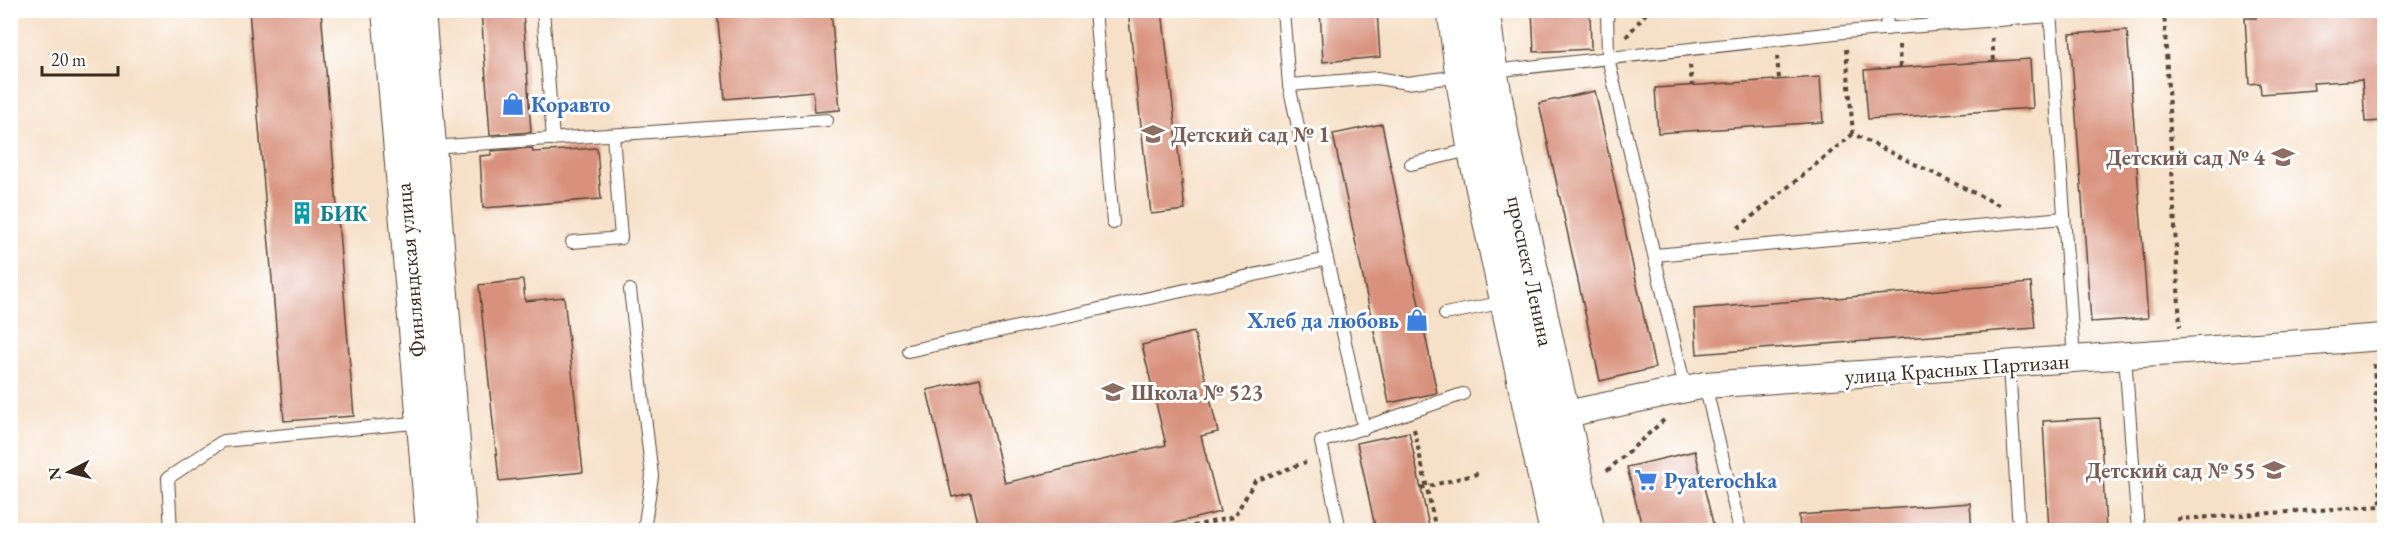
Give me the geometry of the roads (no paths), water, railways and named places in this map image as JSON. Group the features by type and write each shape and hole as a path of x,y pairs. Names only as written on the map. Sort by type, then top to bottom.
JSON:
{"main road":[{"name":"проспект Ленина","path":"1454,10 1476,74 1503,140 1548,418 1556,531"},
{"name":"проспект Ленина","path":"1483,10 1476,74 1474,149 1507,301 1588,531"}],"street":[{"name":"Финляндская улица","path":"388,10 415,149"},
{"name":"Финляндская улица","path":"419,10 415,149 437,420 432,531"},
{"name":"улица Красных Партизан","path":"1548,418 1695,387 2181,352 2379,347"},
{"name":"Финляндская улица","path":"437,420 461,531"}],"lane":[{"path":"543,10 553,139"},
{"path":"1095,10 1113,223"},
{"path":"1283,10 1289,85 1364,429"},
{"path":"1607,10 1608,58 1655,255 1740,531"},
{"path":"1886,10 1887,28"},
{"path":"1289,85 1377,78 1407,83 1844,32 2050,13 2074,360"},
{"path":"415,149 827,120"},
{"path":"572,242 621,238 613,135"},
{"path":"1412,164 1474,149"},
{"path":"1655,255 2064,218"},
{"path":"908,351 1327,259"},
{"path":"630,290 652,476 644,531"},
{"path":"1445,314 1507,301"},
{"path":"2125,356 2138,531"},
{"path":"2009,365 2019,531"},
{"path":"1340,531 1321,442 1463,394"},
{"path":"171,531 168,478 223,441 437,420"}],"place":[{"name":"Коравто","path":"513,104"},
{"name":"Детский сад № 1","path":"1153,134"},
{"name":"Детский сад № 4","path":"2283,157"},
{"name":"БИК","path":"302,213"},
{"name":"Хлеб да любовь","path":"1417,320"},
{"name":"Школа № 523","path":"1113,392"},
{"name":"Детский сад № 55","path":"2274,470"},
{"name":"Pyaterochka","path":"1646,480"}]}
